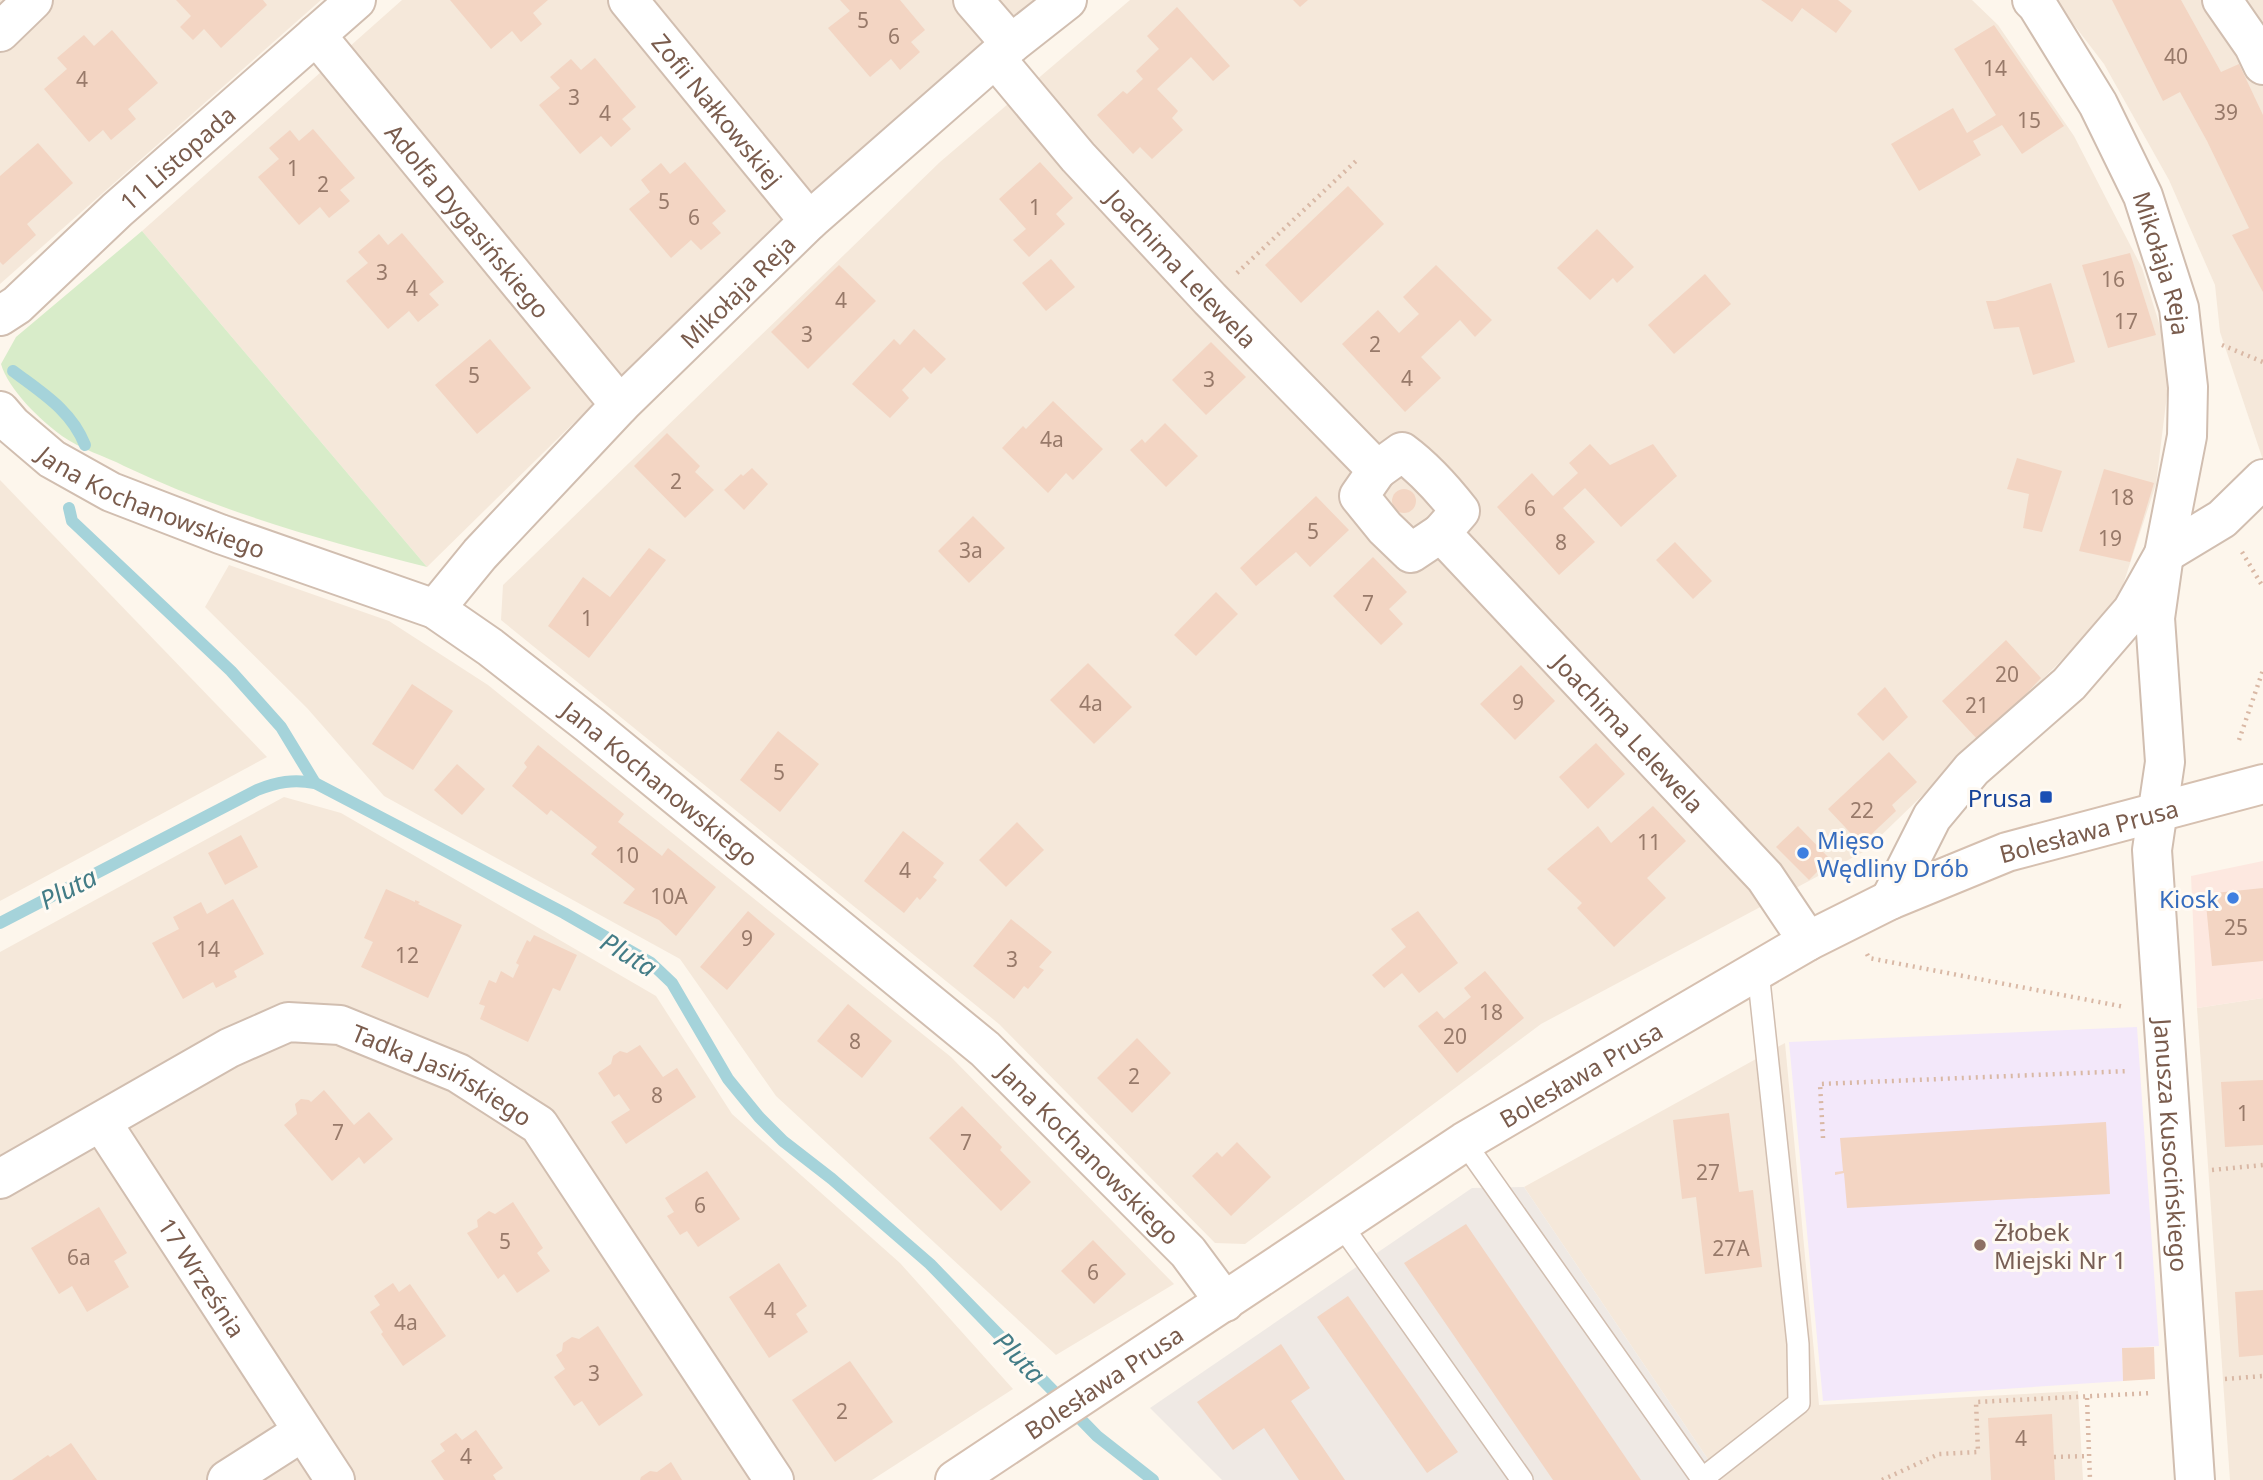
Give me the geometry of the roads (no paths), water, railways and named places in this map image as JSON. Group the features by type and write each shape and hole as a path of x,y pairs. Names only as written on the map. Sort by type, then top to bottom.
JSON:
{"street":[{"path":"0,32 33,0"},
{"name":"11 Listopada","path":"0,316 17,305 117,210 356,0"},
{"name":"Zofii Nałkowskiej","path":"628,0 809,220"},
{"name":"Joachima Lelewela","path":"973,0 1004,52 1078,157 1210,299 1377,470"},
{"name":"Mikołaja Reja","path":"435,609 480,554 620,405 809,220 1067,0"},
{"name":"Mikołaja Reja","path":"2032,0 2098,104 2143,196 2179,308 2188,387 2186,436 2155,618 2165,762 2159,812"},
{"path":"2222,0 2263,65"},
{"name":"Adolfa Dygasińskiego","path":"316,35 620,405"},
{"name":"Jana Kochanowskiego","path":"0,411 12,425 52,459 111,492 220,534 435,609 490,647 590,725 985,1049 1188,1252 1225,1302"},
{"path":"1402,452 1425,469 1460,511 1441,533 1411,553 1385,528 1359,496 1377,470 1402,452"},
{"path":"2164,554 2222,519 2263,479"},
{"name":"Joachima Lelewela","path":"1441,533 1765,877 1808,941"},
{"name":"Mikołaja Reja","path":"1890,900 1932,817 1972,769 2069,684 2132,611 2164,554"},
{"name":"Bolesława Prusa","path":"959,1479 1097,1384 1464,1142 1808,941 1890,900 2007,852 2263,784"},
{"name":"Janusza Kusocińskiego","path":"2159,812 2152,850 2195,1480"},
{"name":"Tadka Jasińskiego","path":"0,1179 229,1048 288,1022 340,1025 458,1073 539,1125 775,1480"},
{"name":"17 Września","path":"102,1123 335,1480"},
{"path":"227,1480 302,1432"}],"lane":[{"path":"1464,1142 1702,1479 1799,1403 1798,1344 1758,971"},
{"path":"1340,1223 1521,1480"}],"waterway":[{"path":"13,371 64,412 85,445"},
{"path":"69,508 72,521 231,671 281,727 315,783"},
{"name":"Pluta","path":"0,923 257,790 285,782 315,783 564,913 651,963 672,983 728,1079 759,1117 783,1141 832,1179 930,1264 1097,1436 1153,1480"}],"place":[{"name":"Prusa","path":"2046,797"},
{"name":"Mięso Wędliny Drób","path":"1803,853"},
{"name":"Kiosk","path":"2233,898"},
{"name":"Żłobek Miejski Nr 1","path":"1980,1245"}]}
